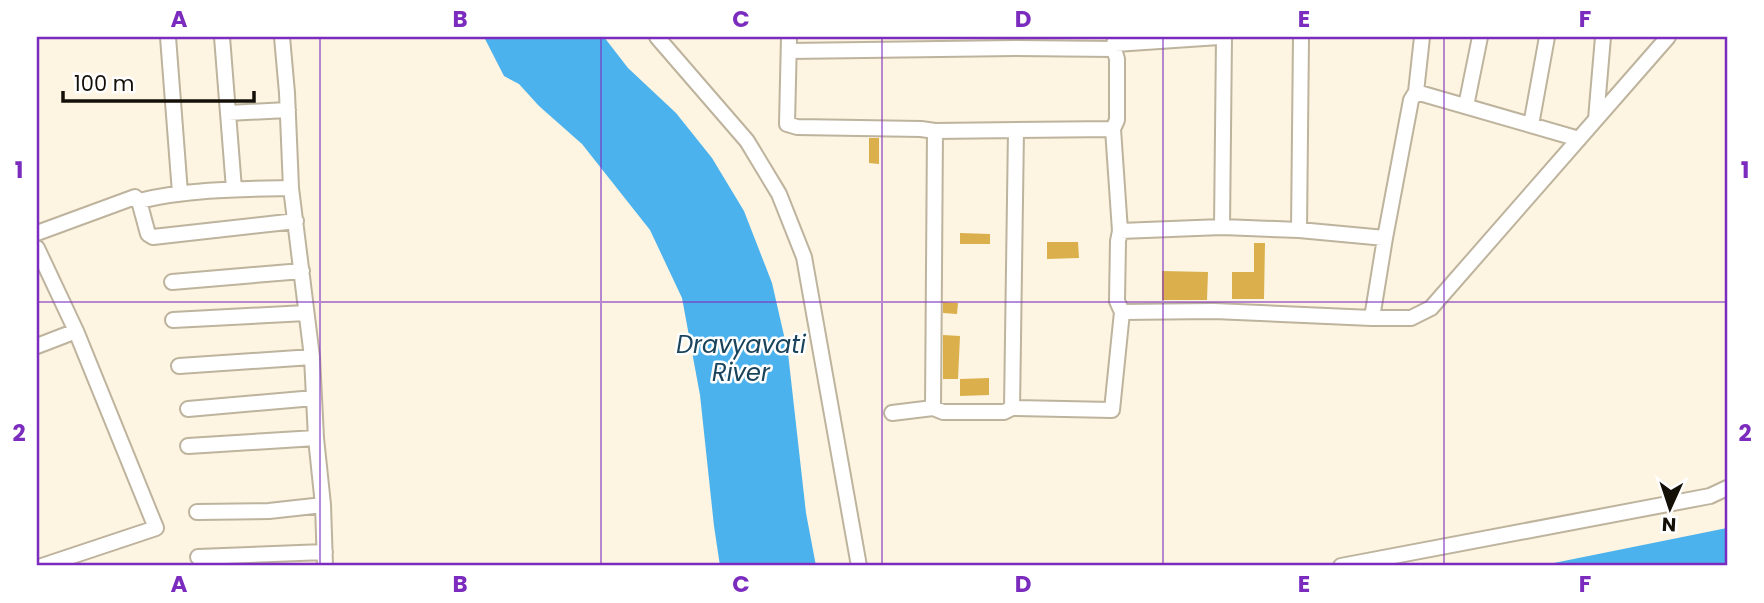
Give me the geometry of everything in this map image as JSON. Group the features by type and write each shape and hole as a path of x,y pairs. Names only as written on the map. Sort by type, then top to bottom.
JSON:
{"street":[{"path":"168,37 180,192"},
{"path":"222,37 234,189"},
{"path":"198,557 325,559 312,357 291,188 282,37"},
{"path":"657,37 747,141 779,194 804,257 859,566"},
{"path":"1113,129 935,131 797,127 787,124 789,44 1115,43 1222,37 1222,227"},
{"path":"1299,230 1301,37"},
{"path":"1372,318 1411,100 1416,92 1422,37"},
{"path":"1466,106 1480,37"},
{"path":"1531,125 1547,37"},
{"path":"1596,120 1603,37"},
{"path":"1122,312 1214,311 1411,318 1431,308 1668,37"},
{"path":"892,413 933,408 943,412 1004,412 1012,408 1112,410 1122,312 1117,301 1120,231 1113,129 1117,120 1115,43"},
{"path":"1416,92 1579,139"},
{"path":"228,113 288,110"},
{"path":"1012,408 1016,130"},
{"path":"933,408 935,131"},
{"path":"139,201 180,192 291,188"},
{"path":"37,233 135,197 139,201 148,234 153,237 296,221"},
{"path":"1120,231 1222,227 1299,230 1385,238"},
{"path":"37,248 76,331 156,527 42,566"},
{"path":"172,282 302,271"},
{"path":"173,320 306,313"},
{"path":"37,346 76,331"},
{"path":"179,366 312,357"},
{"path":"188,409 314,398"},
{"path":"188,446 316,438"},
{"path":"1341,566 1710,496 1727,488"},
{"path":"197,512 269,511 323,505"}],"water":[{"name":"Dravyavati River","path":"484,37 604,37 628,68 676,113 712,158 744,211 772,283 788,353 806,513 816,566 720,566 700,395 682,298 650,230 582,144 539,106 519,84 504,76"},
{"path":"1727,528 1727,566 1539,566"}],"building":[{"path":"869,138 879,138 879,164 869,163"},
{"path":"960,233 990,234 990,244 960,244"},
{"path":"1047,242 1078,242 1079,258 1047,259"},
{"path":"1254,243 1265,243 1264,299 1232,299 1232,272 1254,272"},
{"path":"1162,271 1208,272 1207,300 1162,300"},
{"path":"943,302 958,303 957,314 943,313"},
{"path":"943,335 960,336 958,379 943,379"},
{"path":"989,378 989,395 960,396 960,379"}]}
